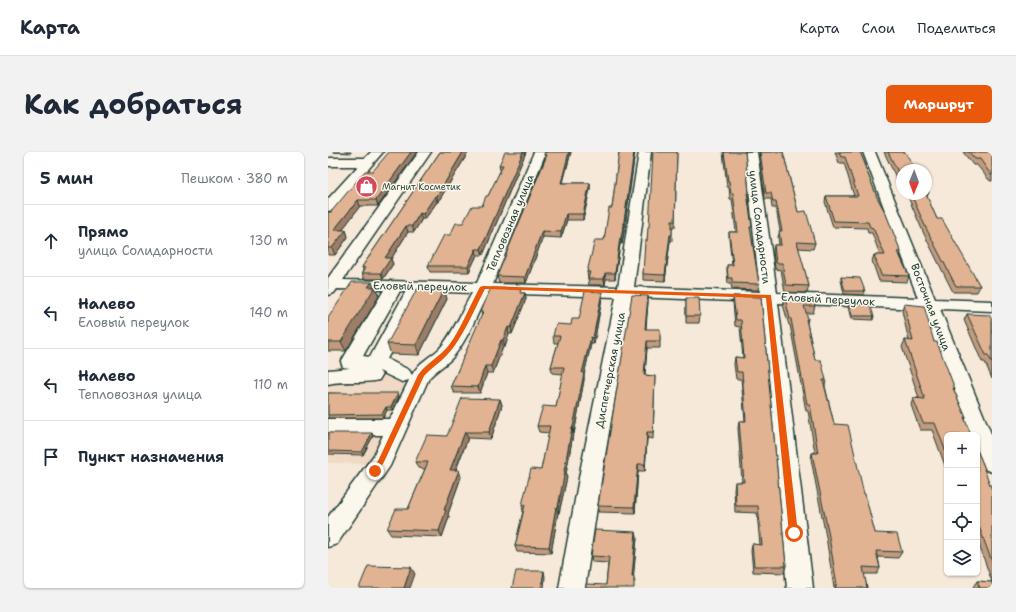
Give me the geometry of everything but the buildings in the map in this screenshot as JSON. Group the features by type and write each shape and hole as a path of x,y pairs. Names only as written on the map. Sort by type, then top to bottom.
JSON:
{"street":[{"path":"328,207 377,152"},
{"path":"329,286 425,152"},
{"name":"Тепловозная улица","path":"328,536 382,460 421,375 428,367 445,354 453,344 483,287 540,152"},
{"name":"Диспетчерская улица","path":"572,588 592,467 625,292 645,152"},
{"name":"улица Солидарности","path":"751,152 769,296 800,588"},
{"name":"Восточная улица","path":"870,152 992,463"},
{"path":"328,162 367,162"},
{"path":"328,187 345,188"},
{"name":"Еловый переулок","path":"329,286 483,287 769,296 992,306"},
{"path":"395,286 350,362 376,362 387,366 402,375"},
{"path":"376,362 417,286"},
{"path":"328,377 338,375 421,375"},
{"path":"328,427 398,427"}],"shaded area":[{"path":"328,370 416,371 371,464 328,463"}],"place":[{"name":"Магнит Косметик","path":"367,187"}],"route":[{"path":"375,471 398,427 421,375 428,367 445,354 453,344 483,287 769,296 794,533"}]}
